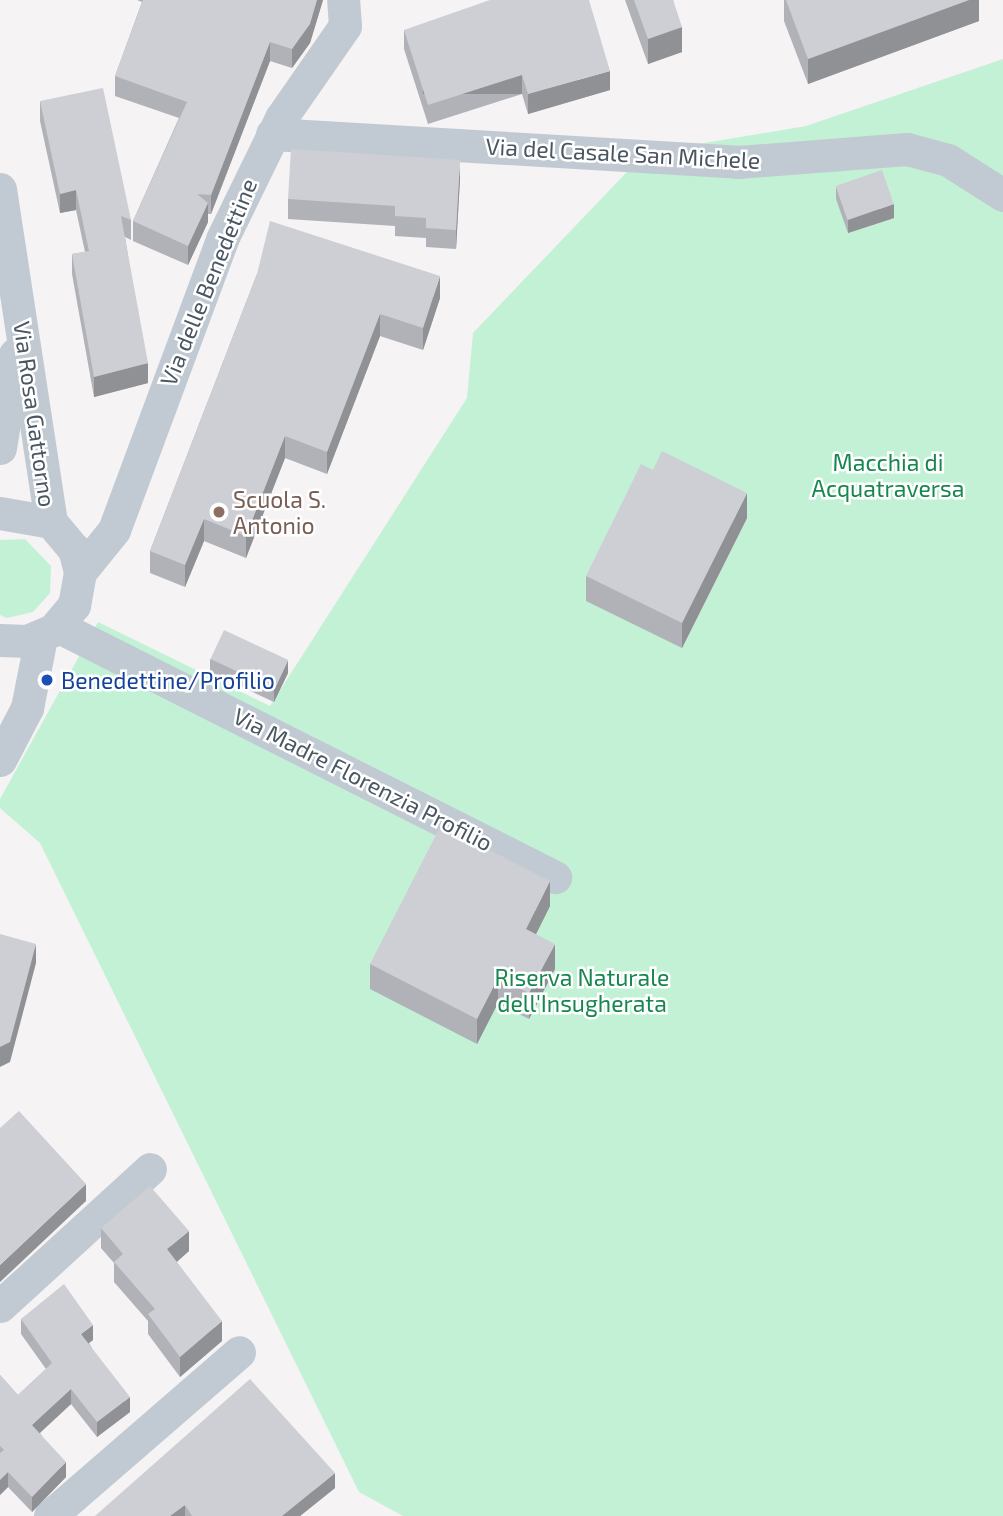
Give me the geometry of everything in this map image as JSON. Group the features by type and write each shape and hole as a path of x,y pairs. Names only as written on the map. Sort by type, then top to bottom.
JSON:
{"street":[{"name":"Via delle Benedettine","path":"80,572 114,530 204,285 272,134 345,26 343,0"},
{"name":"Via del Casale San Michele","path":"272,134 738,162 906,149 948,160 1003,195"},
{"name":"Via Rosa Gattorno","path":"0,189 51,522"},
{"name":"Via Rosa Gattorno","path":"0,448 20,306"},
{"path":"0,513 51,522 74,549 80,572 74,605 49,632 27,708 0,760"},
{"path":"0,640 49,632"},
{"name":"Via Madre Florenzia Profilio","path":"49,632 555,877"},
{"path":"0,1306 150,1169"},
{"path":"50,1516 239,1352"}],"green space":[{"name":"Riserva Naturale dell'Insugherata","path":"1003,59 1003,1516 403,1516 359,1492 40,843 0,808 0,799 98,622 270,706 467,398 473,333 645,153 806,126"},
{"path":"25,539 51,566 50,593 33,612 7,618 0,615 0,540"}],"building":[{"path":"143,0 317,0 310,24 292,49 270,42 211,195 197,194 208,203 188,246 133,221 187,102 115,76"},
{"path":"490,0 589,0 610,71 528,94 522,75 428,105 404,30"},
{"path":"634,0 673,0 682,27 648,39"},
{"path":"786,0 969,0 808,59"},
{"path":"103,88 131,220 121,216 148,363 94,377 72,254 89,251 76,190 60,194 40,101"},
{"path":"291,149 460,160 456,230 426,228 426,218 395,216 395,206 288,199"},
{"path":"882,170 894,204 847,220 836,186"},
{"path":"270,221 440,276 423,328 380,314 327,452 285,436 246,536 204,519 185,565 150,551 257,274"},
{"path":"662,451 747,493 682,623 586,576 641,464 653,470"},
{"path":"224,630 288,660 275,689 210,659"},
{"path":"441,825 550,881 526,929 555,944 529,993 498,978 477,1019 370,964"},
{"path":"0,934 36,944 10,1042 0,1047"},
{"path":"19,1111 86,1184 0,1265 0,1128"},
{"path":"150,1186 189,1231 167,1249 222,1321 180,1357 148,1314 155,1309 114,1262 123,1254 101,1228"},
{"path":"64,1284 93,1325 81,1334 130,1397 97,1422 71,1389 32,1425 66,1462 32,1497 8,1472 0,1480 0,1453 4,1450 0,1446 0,1375 18,1395 52,1363 21,1319"},
{"path":"250,1379 335,1473 282,1516 192,1516 185,1505 170,1516 95,1516"}],"place":[{"name":"Scuola S. Antonio","path":"219,512"},
{"name":"Benedettine/Profilio","path":"47,680"}],"park label":[{"name":"Macchia di Acquatraversa","path":"888,475"}]}
